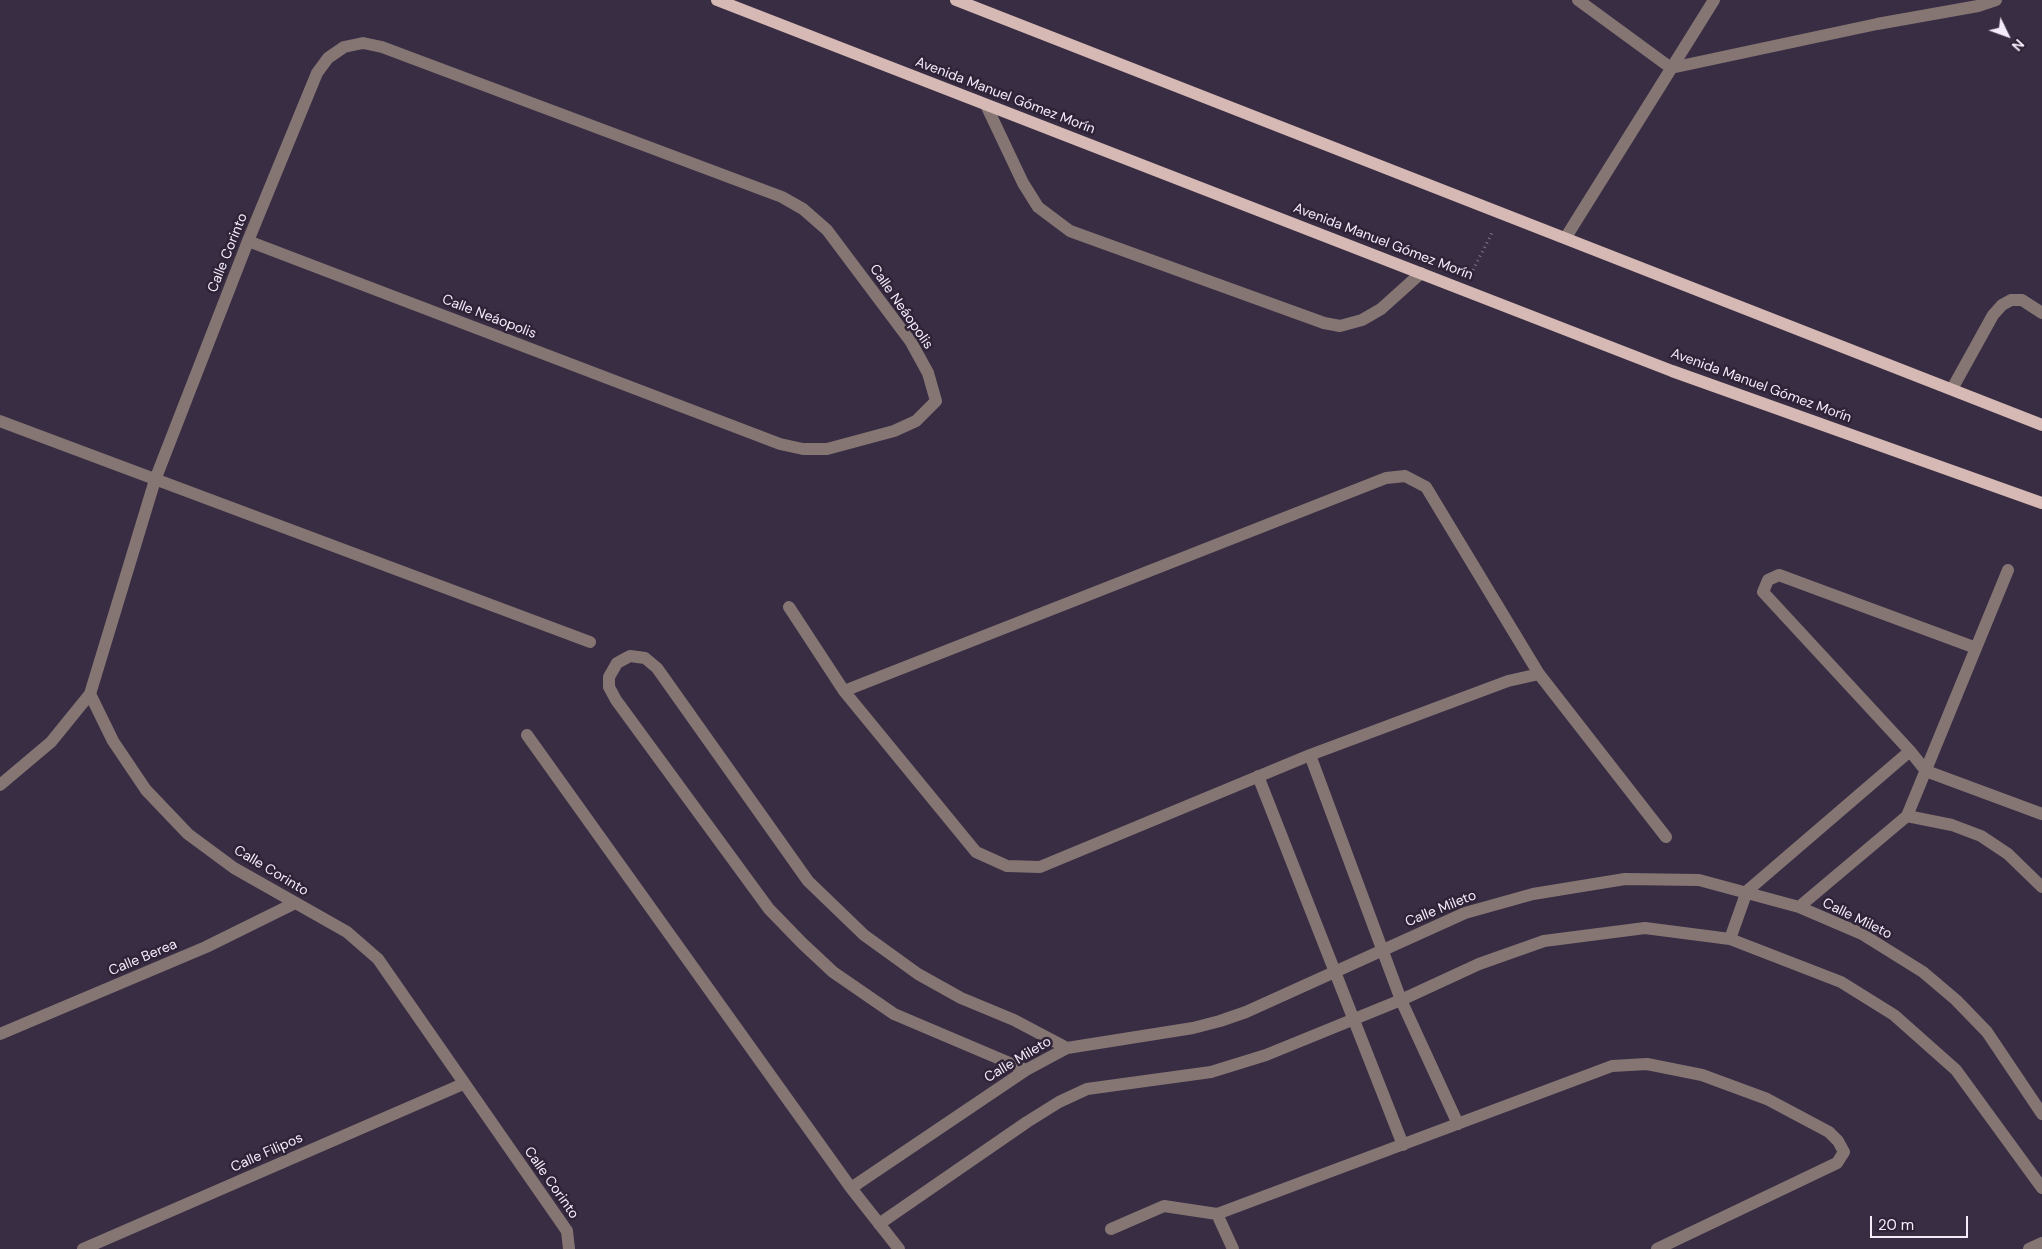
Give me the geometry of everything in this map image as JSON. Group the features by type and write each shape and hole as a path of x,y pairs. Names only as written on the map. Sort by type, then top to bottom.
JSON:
{"main road":[{"name":"Avenida Manuel Gómez Morín","path":"717,0 1672,371 2042,502"},
{"path":"956,0 1566,237 2042,425"}],"street":[{"path":"1578,0 1671,68 1878,24 1978,6 1996,0"},
{"path":"1566,237 1714,0"},
{"name":"Calle Neáopolis","path":"248,241 780,444 803,449 827,449 894,431 916,421 936,401 928,373 911,342 827,230 804,209 782,197 382,46 363,43 344,47"},
{"name":"Calle Corinto","path":"344,47 328,58 317,73 248,241 155,480 90,694 113,741 146,790 188,834 234,868 348,932 378,959 463,1084 567,1231 569,1249"},
{"path":"986,104 1023,183 1038,207 1070,231 1324,323 1340,326 1362,320 1381,309 1421,273"},
{"path":"1952,389 1993,315 2002,305 2011,300 2022,300 2042,313"},
{"path":"0,421 590,642"},
{"path":"844,691 1386,478 1405,476 1426,487 1539,674 1666,838"},
{"path":"1799,908 1907,816 2008,570"},
{"path":"1976,648 1779,575 1768,580 1763,592 1910,751 1926,771 2042,814"},
{"path":"789,607 844,691 976,852 1007,866 1040,867 1310,755 1508,681 1539,674"},
{"path":"1026,1070 894,1014 833,972 802,943 769,909 616,700 609,687 609,677 617,663 630,656 645,658 657,668 808,881 864,935 918,974 961,998 1014,1020 1067,1048"},
{"path":"0,785 50,742 90,694"},
{"path":"526,735 851,1188 899,1249"},
{"path":"1730,939 1748,891 1910,751"},
{"path":"1310,755 1401,1000 1458,1124"},
{"path":"1258,776 1403,1145"},
{"path":"1907,816 1952,825 1981,836 2008,854 2042,887"},
{"name":"Calle Mileto","path":"851,1188 1026,1070 1067,1048 1193,1028 1220,1021 1246,1012 1465,913 1533,894 1625,879 1700,880 1748,891 1799,908 1862,934 1923,972 1956,1000 1987,1032 2042,1114"},
{"name":"Calle Berea","path":"0,1034 206,948 295,903"},
{"path":"879,1224 1027,1122 1058,1102 1087,1089 1210,1072 1266,1055 1401,1000 1479,964 1544,941 1645,928 1730,939 1841,982 1894,1015 1956,1070 2042,1188"},
{"path":"1111,1229 1164,1206 1217,1214 1612,1066 1647,1064 1702,1075 1767,1099 1829,1132 1838,1141 1844,1152 1837,1163 1657,1249"},
{"name":"Calle Filipos","path":"83,1249 463,1084"},
{"path":"1217,1214 1233,1249"},
{"path":"2029,1249 2042,1243"}],"path":[{"path":"1463,290 1502,212"}]}
